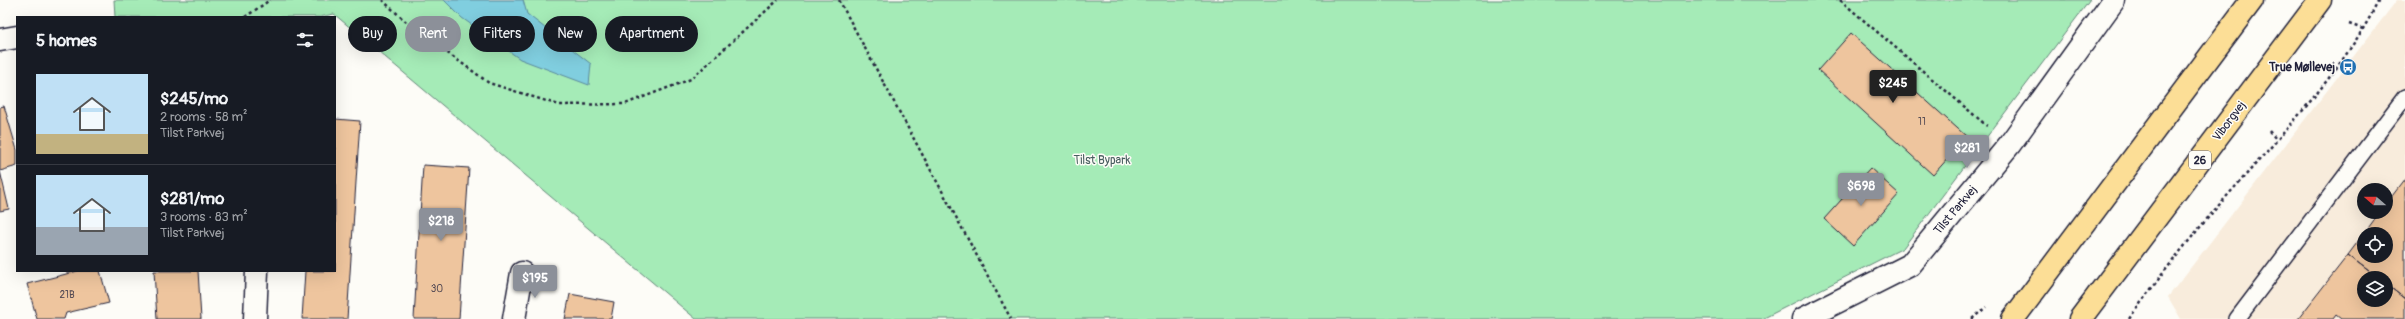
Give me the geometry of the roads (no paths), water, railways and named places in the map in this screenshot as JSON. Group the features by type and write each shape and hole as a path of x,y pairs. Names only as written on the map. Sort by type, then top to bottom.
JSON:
{"main road":[{"path":"2013,319 2252,0"},
{"name":"Viborgvej","path":"2080,319 2320,0"}],"street":[{"name":"Tilst Parkvej","path":"1803,319 1910,265 2010,144 2114,0"},
{"path":"0,40 16,37"},
{"path":"255,319 257,272"},
{"path":"514,319 522,273"}],"lane":[{"path":"2237,319 2405,97"}],"water":[{"path":"444,0 523,0 527,14 530,16 469,16 469,23"},
{"path":"535,20 543,26 543,52 576,52 591,64 589,85 520,59 510,52 535,52"}],"place":[{"name":"True Møllevej","path":"2348,67"}],"park label":[{"name":"Tilst Bypark","path":"1102,160"}]}
